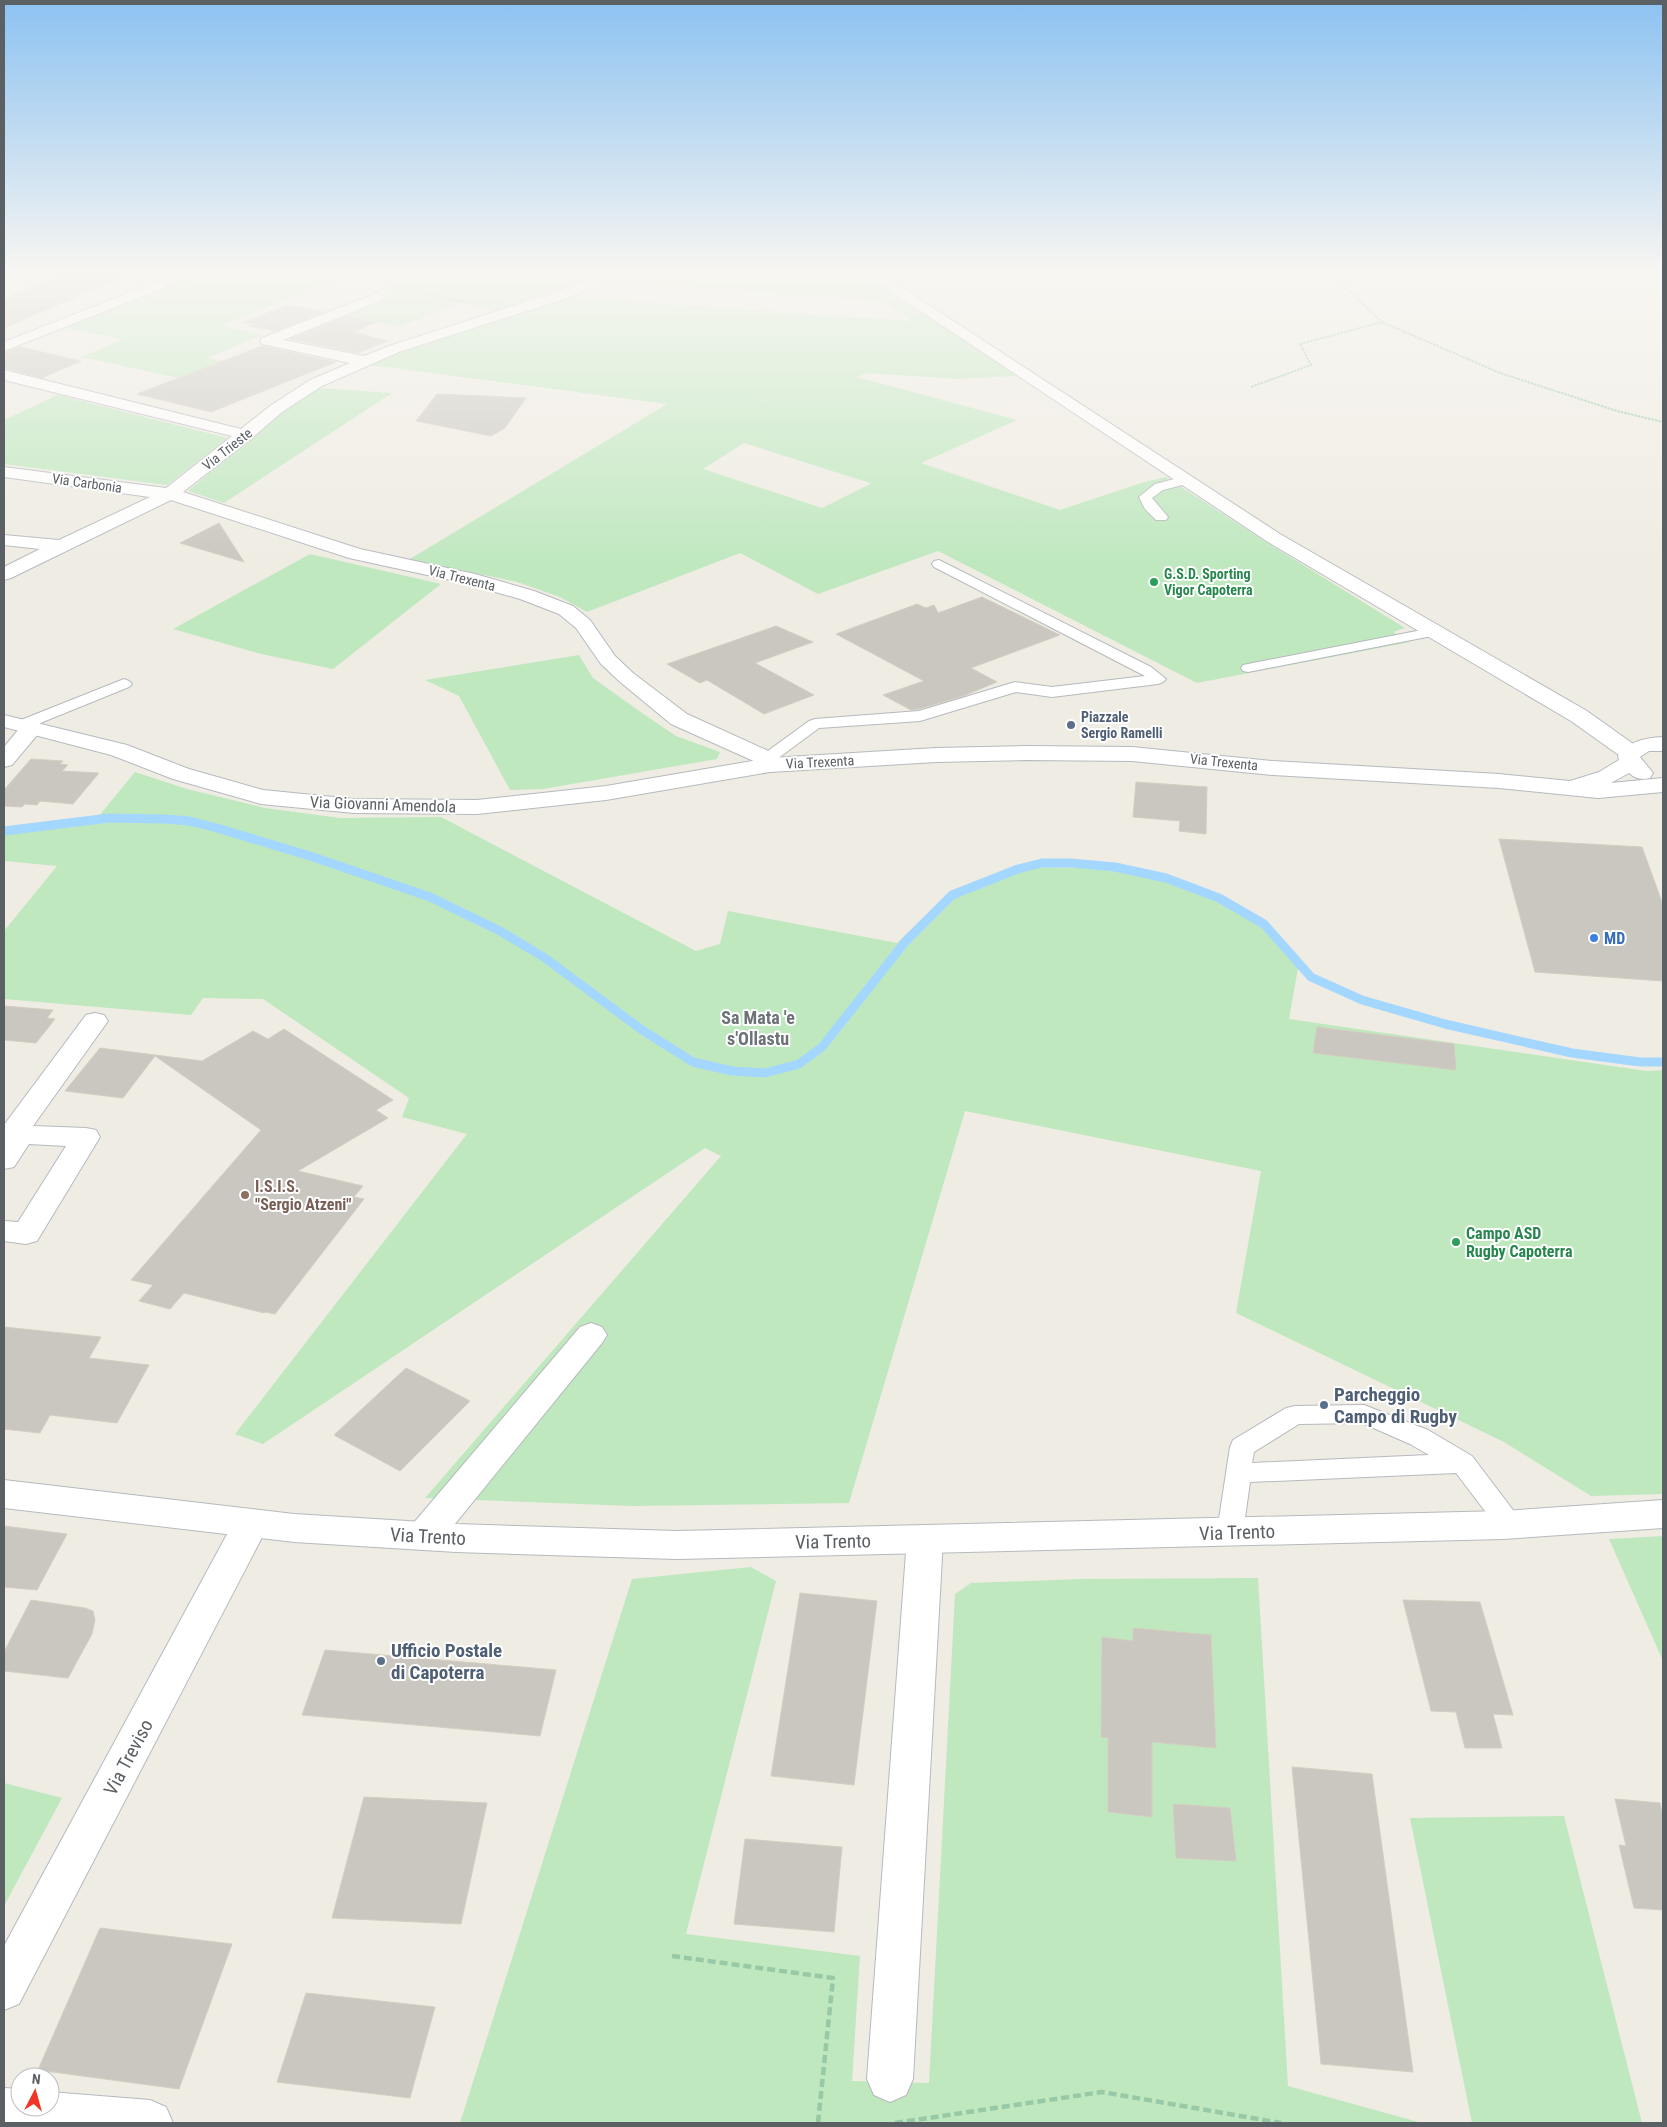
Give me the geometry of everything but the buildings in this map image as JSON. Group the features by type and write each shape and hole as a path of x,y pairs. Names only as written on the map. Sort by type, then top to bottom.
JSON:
{"street":[{"name":"Via Trieste","path":"4,574 170,494 296,394 348,369"},
{"path":"1017,369 1274,538 1432,632 1579,716 1628,736 1660,744"},
{"path":"4,375 246,435"},
{"name":"Via Carbonia","path":"4,472 170,494"},
{"name":"Via Trexenta","path":"170,494 356,554 468,578 527,595 566,610 583,624 608,660 626,677 679,719 769,762 1026,753 1132,754 1273,768 1542,785"},
{"path":"4,540 61,546"},
{"path":"1579,716 1630,758 1636,769 1645,776 1663,783"},
{"path":"4,760 19,724"},
{"name":"Via Giovanni Amendola","path":"19,724 119,750 182,774 261,797 354,806 477,807 606,793 769,762"},
{"path":"1542,785 1580,785 1592,782 1607,776 1630,758 1633,750 1642,746 1660,744"},
{"path":"1542,785 1598,791 1663,783"},
{"path":"10,1141 95,1021"},
{"path":"4,1231 26,1234 86,1137 10,1141"},
{"path":"424,1536 591,1335"},
{"name":"Via Trento","path":"4,1494 251,1524 424,1536 676,1545 1510,1525 1663,1514"},
{"name":"Via Treviso","path":"4,1989 251,1524"},
{"path":"890,2079 926,1539"},
{"path":"4,2111 150,2123"}],"lane":[{"path":"1161,517 1150,506 1145,497 1159,487 1186,480"},
{"path":"769,762 815,724 920,716 1014,687 1052,692 1158,679 1146,670 939,564"},
{"path":"1248,668 1432,632"},
{"path":"19,724 124,684"},
{"path":"1230,1532 1242,1447 1296,1416 1364,1414 1419,1436 1464,1463 1510,1525"},
{"path":"1239,1472 1464,1463"}],"path":[{"path":"1251,387 1299,369"},
{"path":"1489,369 1617,411 1663,422"},
{"path":"672,1956 833,1978 818,2123"},
{"path":"895,2123 1102,2092 1281,2123"}],"green space":[{"path":"138,369 264,370 224,388"},
{"path":"403,369 1006,369 1015,376 957,379 866,373 857,377 1017,420 921,463 1060,510 1141,483 1166,477 1269,544 1405,628 1393,632 1410,642 1197,683 938,551 818,594 740,553 587,612 560,597 517,582 410,559 667,404","holes":["744,443 870,484 822,508 703,469"]},
{"path":"318,388 392,393 224,503 188,491 286,409"},
{"path":"58,395 228,438 167,485 4,464 4,420"},
{"path":"310,554 441,584 333,669 261,654 173,629"},
{"path":"579,655 593,678 676,736 720,752 717,759 543,789 510,790 459,696 425,680"},
{"path":"135,772 187,789 265,808 340,818 441,817 696,951 720,944 728,911 897,943 950,892 1028,867 1102,868 1152,876 1235,908 1268,930 1298,968 1289,1019 1647,1071 1663,1070 1663,1494 1591,1496 1504,1442 1236,1313 1261,1171 965,1111 849,1503 632,1506 425,1498 721,1156 705,1148 263,1444 235,1434 467,1134 402,1117 409,1098 263,999 203,998 191,1015 4,999 4,931 57,866 4,861 4,830 94,822"},
{"path":"1663,1536 1663,1661 1609,1539"},
{"path":"751,1567 776,1581 686,1934 860,1956 852,2081 929,2083 955,1594 971,1583 1082,1579 1258,1578 1288,2086 1422,2123 460,2123 632,1579"},
{"path":"4,1783 62,1798 4,1906"},
{"path":"1564,1816 1642,2123 1472,2123 1410,1818"}],"waterway":[{"path":"4,831 109,818 165,819 189,821 217,828 310,856 430,897 500,931 545,958 642,1030 693,1062 732,1071 765,1073 799,1064 822,1047 905,942 952,895 1018,869 1042,863 1071,863 1115,867 1166,878 1219,898 1264,924 1311,977 1362,1000 1445,1024 1572,1053 1640,1062 1663,1062"}],"place":[{"name":"G.S.D. Sporting Vigor Capoterra","path":"1154,582"},
{"name":"Piazzale Sergio Ramelli","path":"1071,725"},
{"name":"MD","path":"1594,938"},
{"name":"I.S.I.S. \"Sergio Atzeni\"","path":"245,1195"},
{"name":"Campo ASD Rugby Capoterra","path":"1456,1242"},
{"name":"Parcheggio Campo di Rugby","path":"1324,1405"},
{"name":"Ufficio Postale di Capoterra","path":"381,1661"}],"district":[{"name":"Sa Mata 'e s'Ollastu","path":"758,1028"}]}
